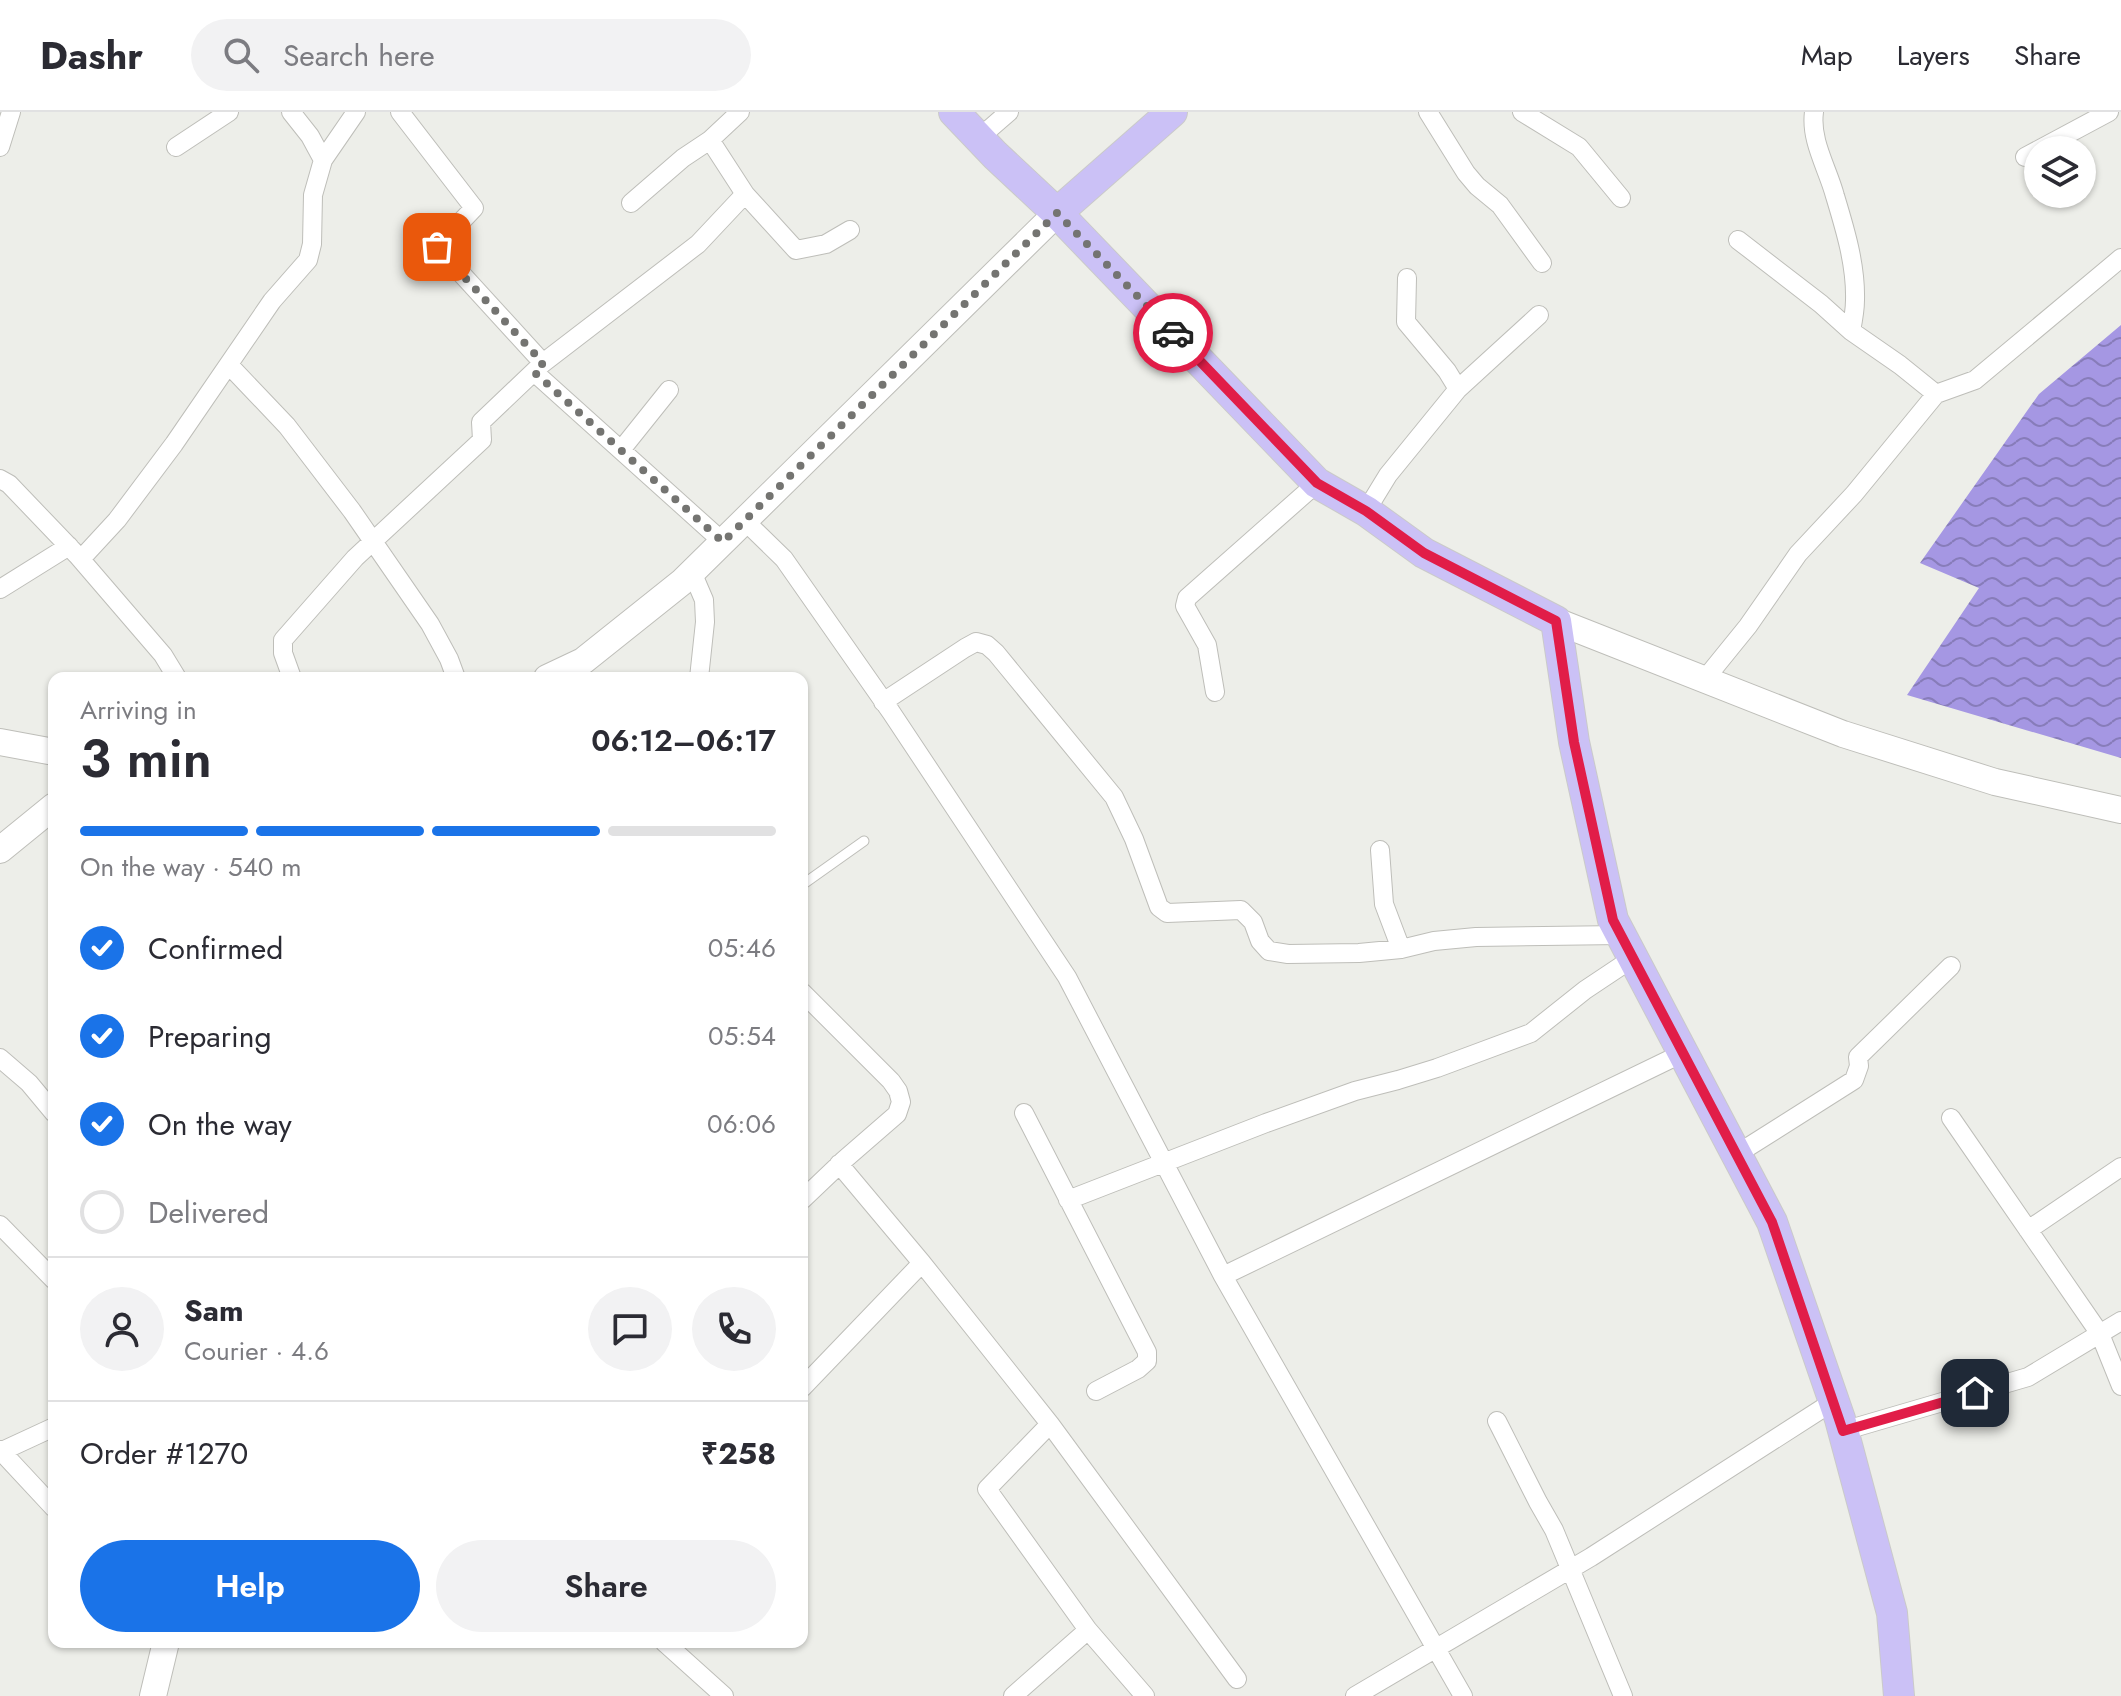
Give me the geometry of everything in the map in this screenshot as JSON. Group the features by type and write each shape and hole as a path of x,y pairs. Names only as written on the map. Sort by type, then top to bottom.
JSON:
{"main road":[{"path":"954,112 1057,213 1317,483 1366,511 1424,553 1556,621 1843,734 1995,782 2121,810"},
{"path":"560,672 583,661 692,572 1057,213 1172,112"},
{"path":"1556,621 1574,742 1613,920 1772,1222 1834,1401 1892,1613 1899,1696"},
{"path":"0,742 48,751"},
{"path":"0,850 48,811"},
{"path":"153,1696 165,1648"}],"street":[{"path":"0,147 11,112"},
{"path":"176,147 229,112"},
{"path":"291,112 310,136 323,160"},
{"path":"0,589 75,553 117,520 174,444 272,301 308,260 312,244 313,195 323,160 356,112"},
{"path":"400,112 474,208 437,247 538,367 621,450 723,542"},
{"path":"631,203 740,112"},
{"path":"979,138 1009,112"},
{"path":"1428,112 1466,173 1500,205 1542,263"},
{"path":"1522,112 1579,147 1621,198"},
{"path":"1814,112 1816,140 1835,193 1854,276 1851,331"},
{"path":"2064,136 2109,112"},
{"path":"710,140 745,194 796,250 826,244 850,230"},
{"path":"290,672 283,653 283,640 355,558 482,440 481,422 538,367 698,244 745,194"},
{"path":"1738,240 1851,331 1936,394"},
{"path":"1705,679 1748,626 1798,554 1854,494 1936,394 1975,380 2121,258"},
{"path":"1407,278 1406,322 1458,389"},
{"path":"1366,511 1388,475 1458,389 1539,315"},
{"path":"229,365 311,455 430,624 454,672"},
{"path":"621,450 669,390"},
{"path":"0,479 9,484 75,553 163,655 173,672"},
{"path":"1215,692 1207,645 1185,606 1187,598 1317,483"},
{"path":"745,521 784,559 1067,977 1223,1276 1463,1696"},
{"path":"692,572 704,600 700,672"},
{"path":"883,702 965,648 976,642 987,645 1114,797 1134,839 1159,907 1167,913 1241,910 1253,922 1260,941 1269,951 1288,954 1359,953 1476,937 1627,946"},
{"path":"1380,850 1384,904 1401,949"},
{"path":"1068,1200 1355,1091 1398,1080 1531,1033 1585,990 1627,946"},
{"path":"1737,1154 1854,1080 1859,1066 1858,1057 1951,966"},
{"path":"808,998 891,1081 901,1102 897,1114 808,1194"},
{"path":"1223,1276 1683,1053"},
{"path":"0,1058 29,1083 48,1106"},
{"path":"1024,1113 1147,1352 1147,1361 1138,1369 1096,1391"},
{"path":"1951,1118 2100,1334 2121,1386"},
{"path":"839,1164 1050,1424 1237,1679"},
{"path":"2028,1230 2121,1167"},
{"path":"0,1225 48,1274"},
{"path":"808,1382 922,1263"},
{"path":"1843,1431 2028,1377 2121,1321"},
{"path":"1355,1696 1570,1569 1834,1401"},
{"path":"1497,1421 1554,1530 1623,1696"},
{"path":"1050,1424 987,1489 1088,1630 1145,1696"},
{"path":"48,1430 0,1451 48,1502"},
{"path":"1013,1696 1088,1630"},
{"path":"671,1648 724,1696"}],"lane":[{"path":"808,881 864,841"}],"water":[{"path":"2121,325 2121,758 1907,695 1979,588 1920,563 2039,394"}],"way so far":[{"path":"437,247 543,363 534,372 723,542 1057,213 1173,333"}],"route":[{"path":"1173,333 1317,483 1366,511 1424,553 1556,621 1574,742 1613,920 1772,1222 1843,1431 1975,1393"}]}
